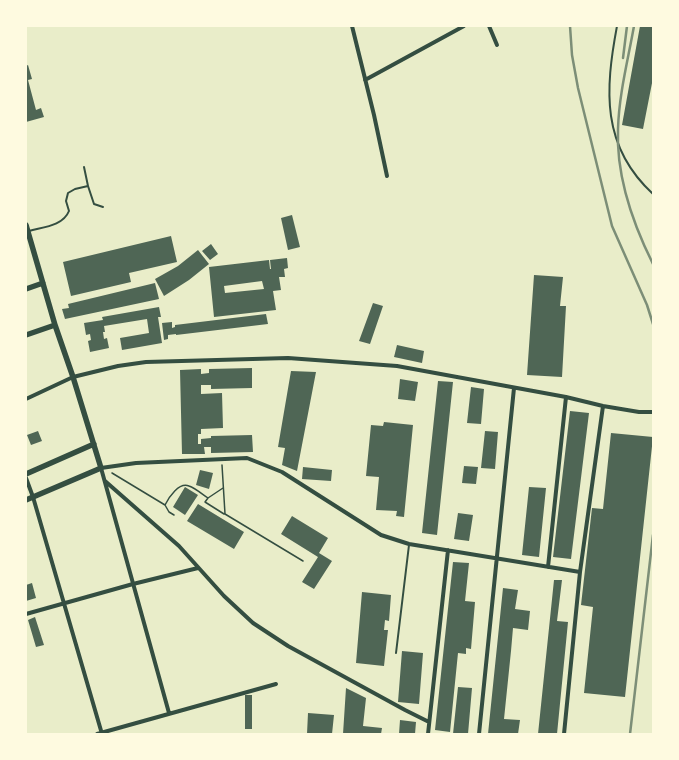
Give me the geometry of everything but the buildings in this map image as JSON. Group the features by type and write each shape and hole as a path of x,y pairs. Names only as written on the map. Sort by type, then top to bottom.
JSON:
{"main road":[{"path":"26,225 55,324 101,468 26,500"},
{"path":"26,289 43,283"},
{"path":"26,335 55,324"},
{"path":"26,474 94,444"}],"street":[{"path":"352,26 387,176"},
{"path":"365,80 464,26"},
{"path":"489,26 497,45"},
{"path":"26,399 73,377 118,366 146,362 288,358 397,366 566,397 603,406 639,412 653,412"},
{"path":"479,734 514,388"},
{"path":"548,567 566,397"},
{"path":"564,734 580,572 603,406"},
{"path":"169,713 101,468 136,463 247,458 282,472 381,535 409,544 580,572"},
{"path":"26,478 33,497 102,733"},
{"path":"105,480 179,546 224,596 253,623 288,646 429,722"},
{"path":"428,734 448,550"},
{"path":"26,614 133,584 198,568"},
{"path":"97,734 276,684"}],"lane":[{"path":"617,26 610,78 609,104 611,118 614,132 625,158 640,181 653,194"},
{"path":"84,167 94,204 103,207"},
{"path":"28,231 60,222 67,217 70,211 66,201 68,193 75,189 88,186"},
{"path":"396,653 409,544"}],"path":[{"path":"222,459 225,514"},
{"path":"101,468 118,476 165,505 169,512 174,515"},
{"path":"165,505 167,500 178,487 183,485 188,485 208,498"},
{"path":"223,488 208,498 205,502 303,561"}],"railway":[{"path":"570,26 572,55 578,88 612,226 647,305 653,324"},
{"path":"623,58 627,26"},
{"path":"634,26 620,103 618,147 623,181 632,215 653,264"},
{"path":"630,734 653,535"}]}
